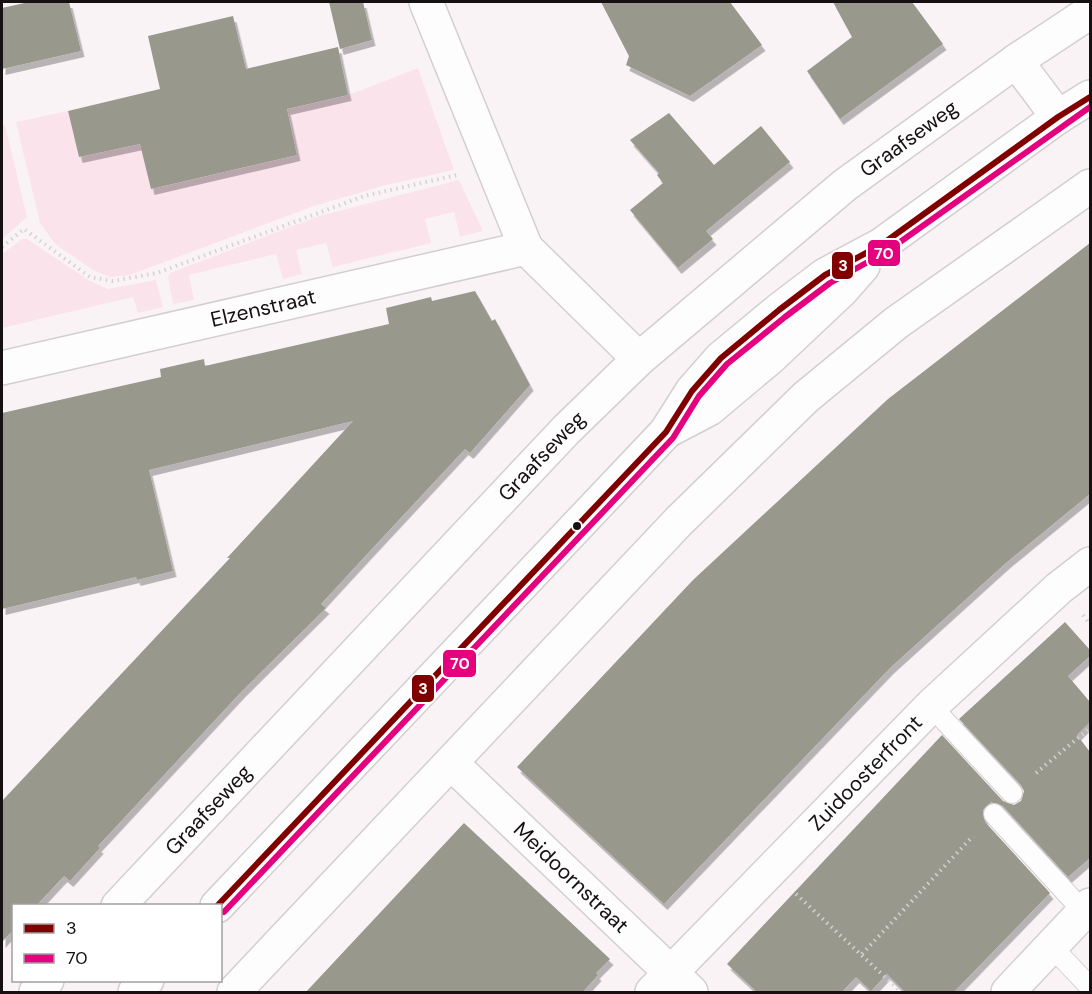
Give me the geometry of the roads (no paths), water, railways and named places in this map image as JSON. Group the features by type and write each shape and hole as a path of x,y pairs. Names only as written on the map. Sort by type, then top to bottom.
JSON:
{"street":[{"path":"426,2 526,248 639,359"},
{"name":"Graafseweg","path":"120,904 566,430 639,359 844,185 1016,61 1090,12"},
{"path":"1016,61 1058,117"},
{"path":"219,904 530,571 666,432 709,409 771,357 841,291 881,245 1058,117 1090,97"},
{"path":"234,993 679,521 806,397 896,323 1090,186"},
{"name":"Elzenstraat","path":"2,368 526,248"},
{"name":"Zuidoosterfront","path":"672,986 770,871 931,706 1059,588 1090,564"},
{"name":"Meidoornstraat","path":"451,763 672,986"},
{"path":"1008,993 1087,909"},
{"path":"135,993 146,982"}],"lane":[{"path":"931,706 1012,793"},
{"path":"994,814 1087,909"},
{"path":"1051,946 1090,987"}]}
